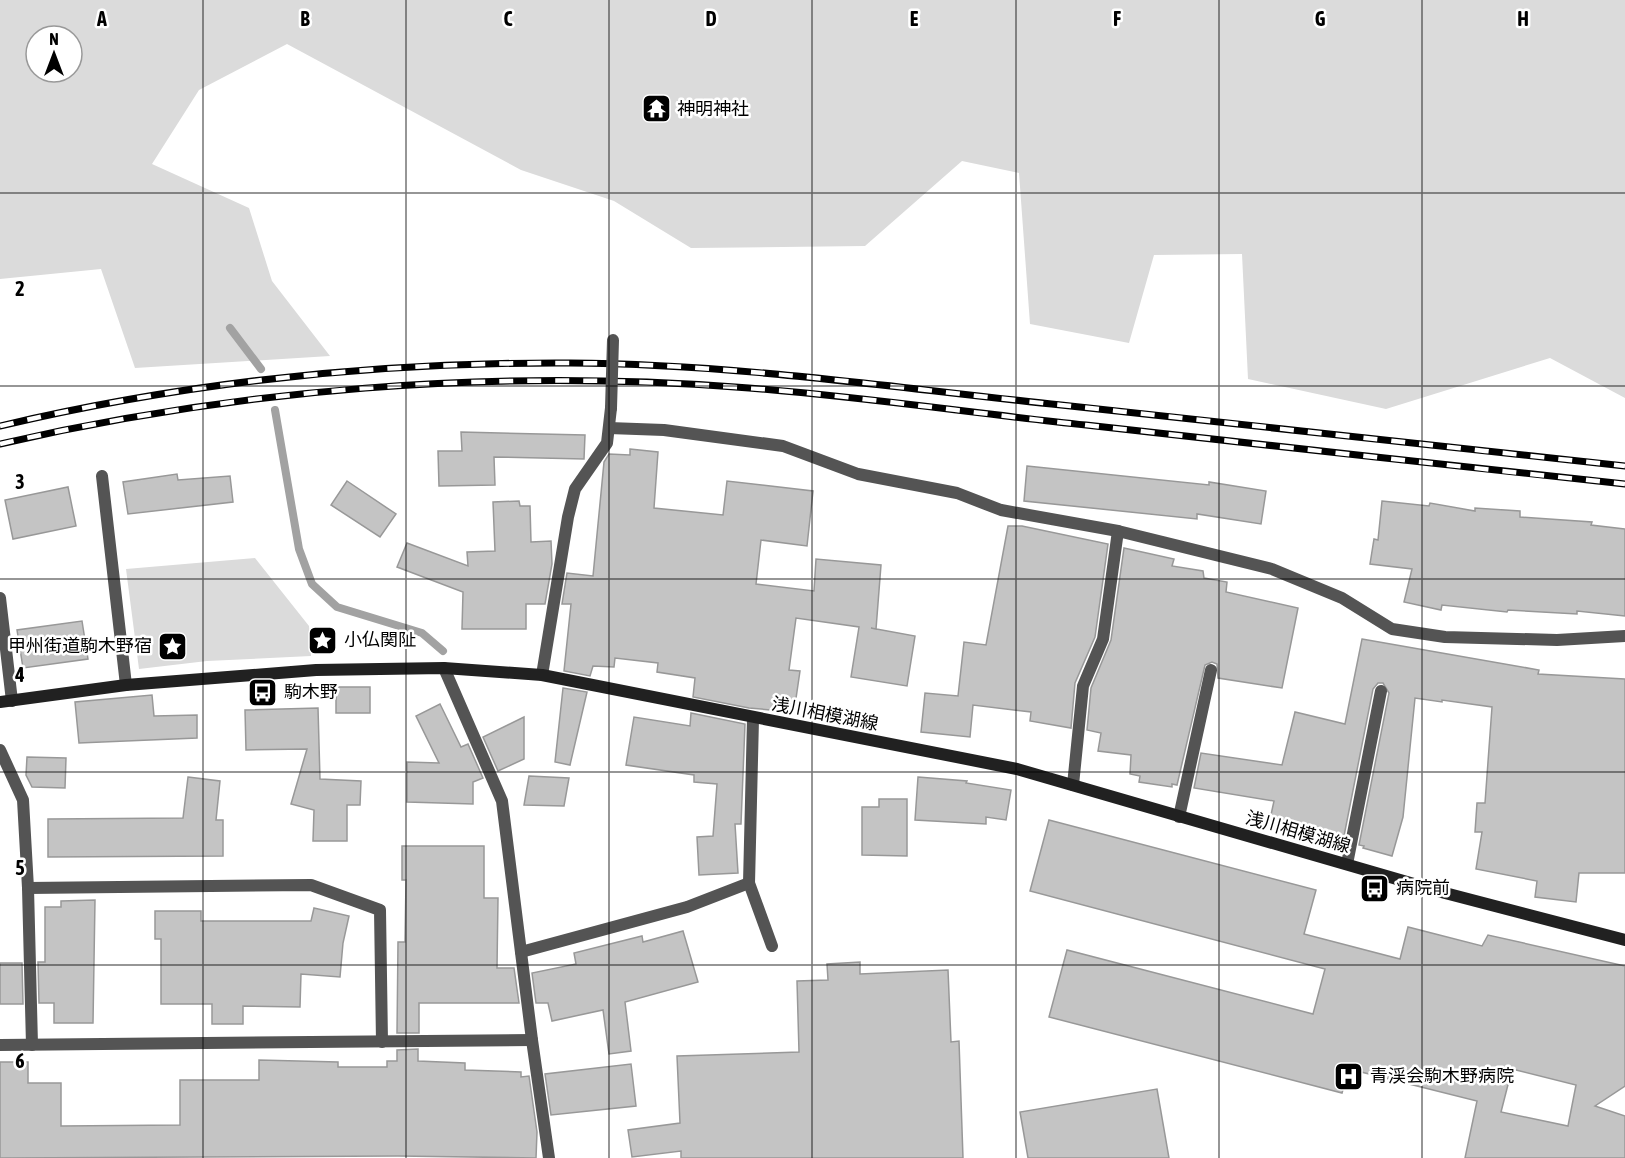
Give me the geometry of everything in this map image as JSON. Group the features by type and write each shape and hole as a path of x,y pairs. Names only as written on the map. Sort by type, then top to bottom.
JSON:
{"main road":[{"name":"浅川相模湖線","path":"6,702 126,685 316,670 444,668 542,675 753,719 1017,769 1445,893 1625,940"}],"street":[{"path":"542,675 568,517 575,489 607,443 611,408 613,340"},
{"path":"609,428 664,430 783,446 858,474 957,493 1001,510 1118,531 1272,568 1342,598 1392,629 1445,637 1557,640 1625,636"},
{"path":"102,476 126,685"},
{"path":"1073,785 1083,686 1103,639 1118,531"},
{"path":"0,598 6,702"},
{"path":"444,668 502,801 549,1158"},
{"path":"1179,817 1211,670"},
{"path":"1347,864 1381,691"},
{"path":"753,719 749,883 772,946"},
{"path":"0,750 23,800 32,1045"},
{"path":"521,952 687,908 749,883"},
{"path":"28,888 311,885 380,910 382,1042"},
{"path":"0,1045 532,1040"}],"shaded area":[{"path":"0,0 1625,0 1625,398 1550,358 1386,409 1248,379 1242,254 1154,255 1129,343 1030,324 1019,173 962,161 865,246 691,248 614,201 521,170 287,44 199,90 152,164 249,208 272,281 330,356 135,368 101,269 0,279"},
{"path":"255,558 309,626 311,656 207,661 139,669 126,569"}],"building":[{"path":"461,432 585,435 584,459 494,457 495,485 439,486 438,451 462,451"},
{"path":"630,449 658,452 654,508 723,515 727,481 813,491 807,546 761,540 756,584 814,591 816,559 881,565 876,629 915,636 907,686 851,677 859,627 796,618 789,670 800,671 794,712 749,708 693,697 695,678 657,672 658,663 615,658 614,667 593,666 590,676 564,671 571,604 562,604 567,573 593,576 604,462 609,454 630,455"},
{"path":"1027,466 1209,485 1209,482 1266,491 1261,524 1197,514 1197,519 1024,501"},
{"path":"177,474 178,480 230,476 233,502 128,514 123,482"},
{"path":"347,481 396,514 380,537 331,505"},
{"path":"68,487 76,526 13,539 5,500"},
{"path":"519,501 520,506 530,506 531,542 551,541 552,564 545,604 526,604 526,629 462,629 463,592 397,567 407,543 468,566 467,552 495,551 493,502"},
{"path":"1382,501 1429,506 1430,503 1475,511 1475,508 1520,511 1520,517 1592,522 1591,525 1625,529 1625,616 1577,611 1577,614 1508,610 1507,612 1442,605 1441,610 1404,602 1412,569 1370,564 1374,539 1378,540"},
{"path":"1008,526 1022,526 1108,544 1095,637 1075,683 1071,728 1030,721 1031,712 973,705 970,737 921,732 925,693 958,696 964,642 986,645"},
{"path":"1124,548 1174,559 1172,566 1203,571 1204,578 1227,582 1226,592 1298,608 1282,688 1218,678 1217,664 1212,662 1205,665 1177,785 1172,784 1172,787 1139,782 1140,776 1130,774 1131,755 1098,751 1101,733 1087,730 1091,688 1111,640"},
{"path":"82,621 88,659 23,668 17,630"},
{"path":"1362,639 1539,670 1538,674 1625,679 1625,873 1579,873 1576,902 1535,897 1537,881 1476,869 1482,832 1475,832 1477,803 1485,803 1492,707 1442,700 1442,702 1415,698 1403,817 1392,856 1359,845 1389,693 1383,683 1378,683 1373,689 1343,841 1269,824 1274,801 1194,788 1201,753 1282,765 1295,712 1345,724"},
{"path":"336,687 370,687 370,713 336,713"},
{"path":"563,688 587,692 570,765 555,762"},
{"path":"152,695 154,716 197,715 197,738 79,743 75,702"},
{"path":"440,704 461,747 468,744 483,778 473,782 473,804 407,802 407,762 439,763 416,716"},
{"path":"318,708 320,779 361,781 360,805 347,805 347,841 313,841 314,810 291,804 307,749 246,750 245,710"},
{"path":"691,713 745,724 741,824 735,824 738,873 699,875 697,837 713,836 717,784 694,782 694,775 626,765 634,717 690,726"},
{"path":"524,717 524,759 498,771 483,737"},
{"path":"27,757 66,758 65,788 32,787 26,775"},
{"path":"529,776 569,778 564,806 524,805"},
{"path":"188,777 220,781 216,820 223,820 223,856 48,857 48,819 183,818"},
{"path":"918,777 967,781 966,783 1011,790 1006,820 986,817 986,824 915,820"},
{"path":"879,799 907,799 907,856 862,855 862,807 879,807"},
{"path":"1049,820 1316,890 1304,934 1400,959 1408,927 1482,946 1488,935 1625,966 1625,1086 1595,1106 1625,1116 1625,1158 1465,1158 1477,1101 1349,1069 1342,1093 1049,1017 1067,950 1313,1014 1325,969 1030,891","holes":["1512,1069 1576,1085 1568,1126 1501,1112"]},
{"path":"402,846 484,846 484,898 498,898 497,968 514,968 519,1003 419,1003 419,1033 397,1033 398,942 405,942 406,880 402,880"},
{"path":"95,900 93,1023 54,1023 54,1003 39,1003 38,962 45,962 45,907 61,907 61,901"},
{"path":"314,908 349,916 343,943 340,977 301,974 300,1007 243,1006 243,1024 212,1024 212,1004 161,1004 161,939 155,939 155,911 201,911 201,921 311,921"},
{"path":"683,931 698,982 625,1002 631,1051 609,1054 603,1010 552,1021 548,1003 536,1003 532,973 576,964 574,953 642,936 643,942"},
{"path":"860,962 860,974 948,970 951,1042 959,1041 963,1158 681,1158 681,1151 632,1157 628,1130 680,1123 677,1056 799,1052 797,981 828,980 827,964"},
{"path":"0,963 22,963 23,1004 0,1004"},
{"path":"418,1049 418,1061 465,1063 465,1070 521,1072 521,1077 529,1076 537,1132 536,1158 398,1156 0,1158 0,1062 28,1062 28,1083 61,1083 61,1126 180,1125 180,1080 259,1080 259,1060 338,1062 338,1067 387,1067 387,1061 397,1061 397,1050"},
{"path":"631,1064 636,1106 551,1115 545,1074"},
{"path":"1157,1089 1169,1158 1028,1158 1020,1112"}],"waterway":[{"path":"230,328 261,369"},
{"path":"275,410 299,549 312,584 337,607 422,633 443,651"}],"railway":[{"path":"0,426 141,397 212,386 355,371 499,364 632,364 816,378 1625,466"},
{"path":"0,444 181,409 365,388 550,381 643,382 823,395 1625,484"}],"place":[{"name":"神明神社","path":"656,109"},
{"name":"小仏関阯","path":"323,640"},
{"name":"甲州街道駒木野宿","path":"173,646"},
{"name":"駒木野","path":"263,692"},
{"name":"病院前","path":"1375,888"},
{"name":"青渓会駒木野病院","path":"1349,1076"}]}
